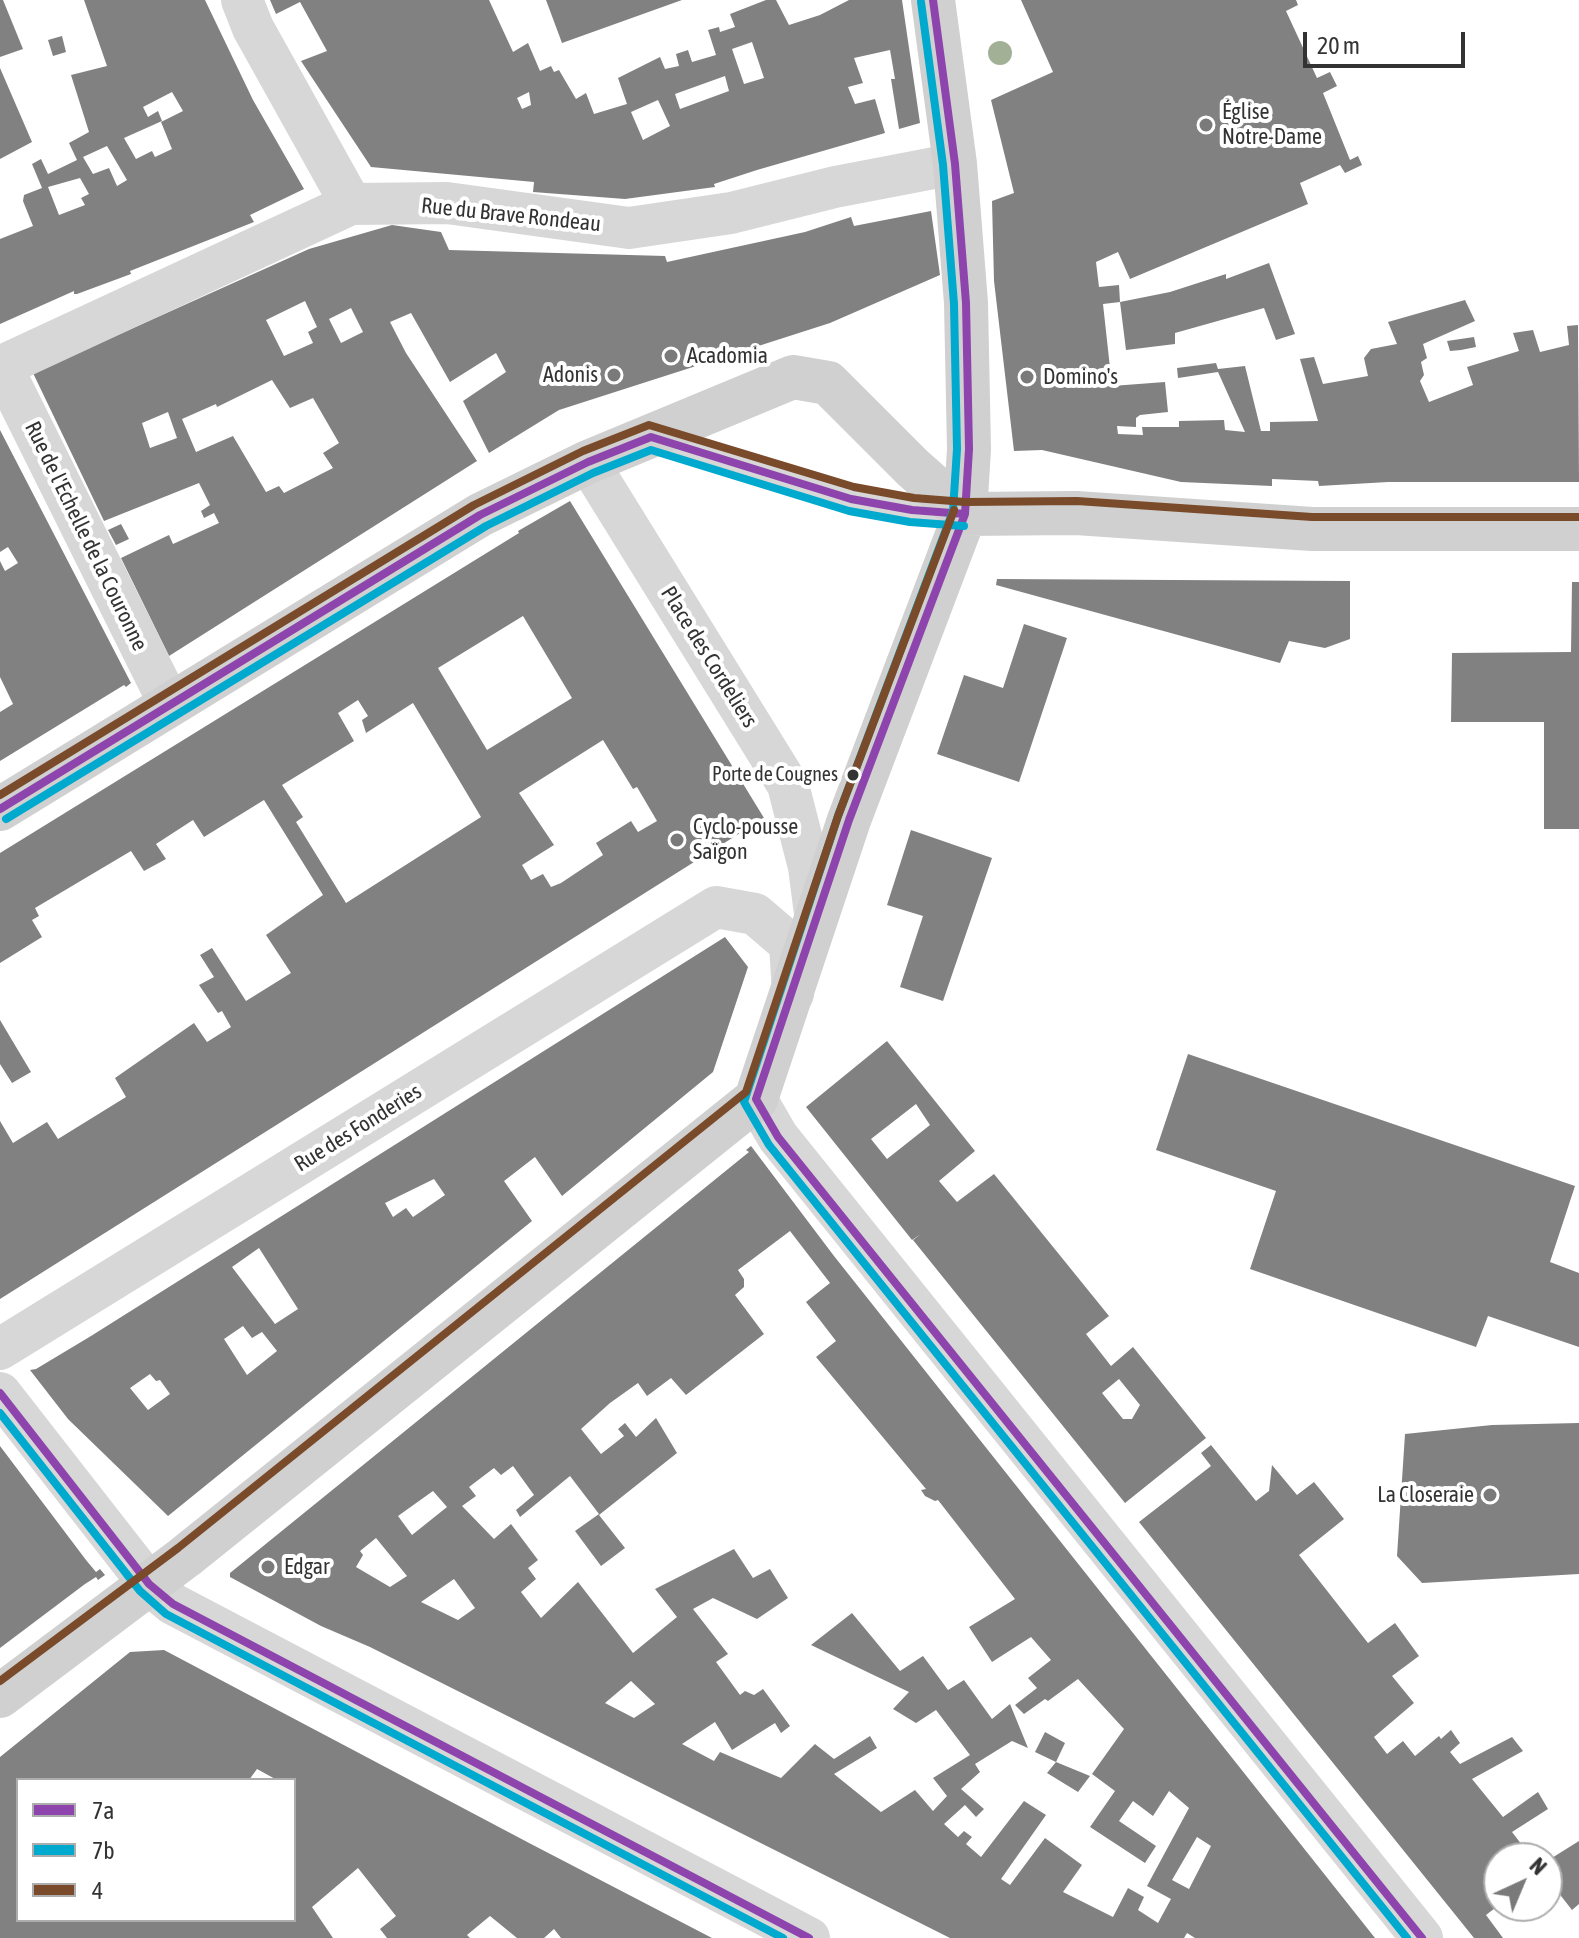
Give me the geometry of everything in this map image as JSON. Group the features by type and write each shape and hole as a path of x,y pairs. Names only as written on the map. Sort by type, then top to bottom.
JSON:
{"street":[{"path":"242,0 253,28 351,204"},
{"path":"0,1696 149,1584 756,1099 882,728 965,514 969,449 966,303 955,164 933,0"},
{"name":"Rue du Brave Rondeau","path":"1,367 351,204 447,203 629,228 731,213 835,187 955,164"},
{"name":"Rue de l'Echelle de la Couronne","path":"1,367 170,705"},
{"path":"0,809 480,515 588,462 793,377 828,383 913,468 965,514 1076,513 1312,529 1579,529"},
{"name":"Place des Cordeliers","path":"588,462 788,785 809,867 816,921"},
{"name":"Rue des Fonderies","path":"0,1349 716,907 755,914 790,944 793,994"},
{"path":"756,1099 778,1137 1422,1938"},
{"path":"0,1393 149,1584 173,1604 809,1938"}],"lane":[{"path":"651,437 851,499 912,510 965,514"}],"building":[{"path":"0,0 3,0 23,49 0,57"},
{"path":"84,0 205,0 253,100 304,189 250,215 254,222 130,271 131,274 77,294 74,291 0,324 0,239 33,226 23,201 24,195 42,188 32,164 41,159 48,174 77,160 69,143 89,132 71,75 107,66","holes":["172,92 183,111 161,122 172,149 155,157 152,151 136,159 124,138 162,121 158,111 148,117 143,107","107,146 127,180 117,186 109,168 93,174 83,157","80,178 89,194 81,198 85,205 59,215 48,187"]},
{"path":"270,0 489,0 513,52 528,43 540,71 551,66 554,72 559,70 576,99 586,93 594,114 627,104 618,78 660,57 665,69 679,66 676,54 688,50 692,62 716,55 708,30 719,27 720,32 735,27 730,14 766,0 776,0 789,25 820,15 849,0 902,0 920,123 899,129 890,50 854,58 863,83 848,87 855,104 875,99 885,133 757,170 714,184 715,187 625,199 533,192 534,182 371,167 301,61 327,51 300,2 276,14","holes":["752,42 764,78 744,84 732,49","725,76 729,91 680,109 675,94","529,92 531,105 522,109 517,98","658,100 670,126 643,140 631,112"]},
{"path":"546,0 682,0 562,43"},
{"path":"1021,0 1296,0 1298,5 1286,11 1317,78 1330,72 1337,86 1323,93 1350,160 1358,156 1362,165 1345,173 1340,165 1300,183 1308,204 1130,279 1118,252 1096,262 1099,287 1119,285 1120,302 1103,304 1112,386 1165,382 1168,412 1140,415 1136,418 1136,427 1117,426 1118,434 1143,435 1142,427 1179,427 1179,421 1224,420 1225,430 1245,432 1218,372 1178,378 1177,368 1216,363 1218,369 1245,366 1261,431 1270,431 1270,422 1318,421 1300,359 1314,357 1323,384 1368,376 1364,358 1371,349 1397,344 1388,322 1465,300 1475,321 1423,344 1427,358 1421,362 1424,375 1420,381 1429,402 1473,385 1467,367 1519,351 1513,333 1533,330 1540,352 1569,345 1567,326 1578,325 1579,482 1388,482 1319,486 1318,481 1272,479 1272,486 1181,482 1042,450 1014,451 994,281 992,201 1014,193 991,100 1053,72"},
{"path":"62,36 66,52 53,56 48,40"},
{"path":"0,68 32,142 0,159"},
{"path":"931,211 940,275 830,323 559,410 489,453 463,401 506,372 496,353 450,382 411,313 390,322 406,353 477,461 169,656 121,558 169,535 173,544 219,523 214,513 204,518 201,511 210,505 199,483 104,521 33,373 309,249 392,225 441,232 449,250 665,256 667,262 805,232 851,217 854,226","holes":["305,301 317,327 308,332 313,343 284,356 266,320","351,308 363,332 341,343 329,319","272,380 290,408 313,398 339,443 323,453 333,468 284,493 279,486 266,492 233,436 196,452 182,419 216,404 217,407","168,412 177,438 150,448 142,423"]},
{"path":"1269,263 1295,334 1276,340 1264,308 1175,333 1175,344 1126,350 1120,302 1170,292 1226,274 1226,279"},
{"path":"1474,337 1476,347 1450,351 1447,341"},
{"path":"0,430 131,683 0,761 0,712 13,704 0,677 0,561 5,571 18,563 8,547 0,552"},
{"path":"570,501 764,818 0,1299 0,1121 13,1143 47,1122 58,1139 126,1097 115,1078 194,1023 207,1042 231,1027 222,1011 218,1013 199,985 214,977 200,955 212,948 246,1001 291,973 266,935 323,895 264,800 204,837 193,820 156,844 166,859 144,871 131,851 35,908 39,916 32,920 42,937 0,963 0,853","holes":["523,616 572,698 487,750 438,668","358,700 368,716 362,720 366,733 413,703 481,817 346,903 296,822 303,817 282,785 354,741 338,713","603,740 657,821 638,832 631,821 596,843 603,855 551,887 543,874 531,880 522,865 554,845 519,793"]},
{"path":"121,524 129,539 116,545 108,530"},
{"path":"997,579 1350,581 1350,639 1325,648 1289,641 1280,663 996,585"},
{"path":"1572,582 1579,582 1579,829 1544,829 1544,722 1451,722 1452,653 1571,652"},
{"path":"1024,624 1067,638 1019,782 937,754 964,675 1003,688"},
{"path":"911,830 992,858 943,1001 900,987 923,916 887,905"},
{"path":"725,937 748,967 713,1072 562,1196 535,1157 504,1181 532,1221 168,1516 68,1419 30,1370 91,1336","holes":["434,1179 445,1195 413,1217 406,1208 393,1217 385,1203","259,1248 298,1309 275,1324 232,1267","243,1326 252,1338 262,1332 277,1351 247,1375 224,1339","150,1374 156,1381 160,1380 170,1394 148,1410 130,1388"]},
{"path":"0,1020 31,1072 12,1083 0,1064"},
{"path":"887,1041 975,1151 939,1181 957,1202 994,1174 1109,1316 1086,1334 1111,1366 1133,1347 1206,1438 1125,1503 913,1240 921,1234 912,1240 806,1107","holes":["916,1104 930,1125 887,1159 871,1139","1119,1379 1140,1405 1132,1419 1123,1419 1102,1393"]},
{"path":"1188,1054 1575,1186 1550,1262 1579,1273 1579,1347 1488,1316 1476,1347 1250,1269 1276,1191 1156,1150"},
{"path":"751,1146 834,1256 1375,1938 1195,1938 1187,1933 1184,1938 950,1938 370,1647 321,1626 230,1577 230,1573 749,1152 746,1150","holes":["790,1231 830,1283 806,1302 836,1341 816,1357 926,1489 921,1490 925,1496 938,1500 1015,1599 969,1627 992,1662 1031,1637 1051,1660 1028,1678 1037,1688 1015,1705 1024,1714 1078,1679 1124,1729 1092,1774 1115,1791 1090,1827 1145,1863 1156,1846 1119,1821 1133,1801 1153,1816 1169,1791 1189,1808 1147,1886 1171,1899 1158,1923 1138,1910 1144,1897 1128,1888 1113,1917 1063,1892 1082,1865 1045,1838 1010,1885 1001,1879 1046,1815 1024,1801 981,1857 966,1844 972,1837 964,1831 958,1837 944,1824 965,1805 976,1817 984,1809 961,1789 980,1772 975,1764 1012,1741 1028,1748 1010,1704 992,1719 964,1680 948,1690 923,1656 900,1671 852,1613 811,1645 909,1692 893,1709 916,1723 936,1710 970,1755 933,1778 947,1796 933,1811 915,1790 881,1812 834,1774 877,1748 870,1736 834,1759 815,1744 781,1778 720,1752 714,1761 682,1744 715,1722 732,1750 775,1723 781,1733 790,1726 763,1689 754,1695 745,1691 740,1695 716,1662 728,1654 693,1609 713,1598 757,1619 788,1598 770,1569 753,1578 734,1549 655,1589 677,1617 633,1653 578,1582 541,1618 521,1592 536,1579 528,1568 538,1560 511,1524 494,1539 462,1506 476,1496 469,1487 494,1468 501,1475 513,1466 534,1495 516,1510 520,1517 570,1476 599,1514 575,1531 601,1566 625,1548 599,1515 677,1453 656,1418 636,1437 625,1423 618,1429 624,1436 601,1454 581,1429 638,1383 647,1396 671,1378 686,1395 764,1334 735,1295 744,1287 744,1279 738,1270","433,1491 447,1507 412,1535 398,1516","376,1538 407,1576 390,1587 356,1567 363,1555 360,1551","454,1579 475,1608 458,1620 421,1602","631,1681 655,1704 634,1718 605,1703","1197,1837 1211,1846 1189,1889 1172,1880"]},
{"name":"La Closeraie","path":"1579,1423 1579,1574 1422,1583 1397,1556 1405,1434 1492,1425"},
{"path":"1211,1445 1256,1501 1269,1491 1272,1465 1297,1495 1314,1482 1344,1519 1299,1555 1368,1643 1395,1623 1419,1656 1392,1676 1414,1703 1374,1737 1387,1754 1403,1741 1415,1756 1451,1730 1460,1743 1450,1752 1460,1764 1512,1737 1523,1751 1472,1779 1503,1817 1538,1792 1548,1809 1512,1832 1520,1842 1483,1842 1483,1922 1491,1922 1503,1938 1474,1938 1139,1522 1211,1466 1201,1453"},
{"path":"0,1446 86,1560 96,1572 100,1569 105,1575 85,1584 0,1648"},
{"path":"164,1650 712,1938 561,1938 554,1929 544,1938 517,1938 490,1916 467,1935 470,1938 387,1938 380,1929 396,1916 358,1868 312,1907 333,1938 0,1938 0,1757 130,1652"},
{"path":"1045,1732 1065,1743 1056,1762 1035,1752"},
{"path":"1056,1762 1090,1776 1078,1792 1047,1773"},
{"path":"1579,1841 1579,1904 1572,1910 1563,1898 1563,1851"}],"transit line":[{"name":"7a","path":"933,0 955,164 966,303 969,449 965,514 849,820 756,1099 778,1137 1422,1938"},
{"name":"7b","path":"921,2 943,165 954,304 957,449 953,511 838,816 744,1102 769,1145 1407,1938"},
{"name":"4","path":"0,795 474,505 583,451 649,425 854,487 914,498 965,502 1077,501 1312,517 1579,517"},
{"name":"7a","path":"0,809 480,515 588,462 651,437 851,499 912,510 965,514"},
{"name":"7b","path":"6,819 486,526 593,473 651,450 849,511 910,522 964,526"},
{"name":"4","path":"0,1681 178,1548 746,1092 838,816 954,510"},
{"name":"7a","path":"0,1393 149,1584 173,1604 809,1938"},
{"name":"7b","path":"0,1413 140,1591 166,1614 783,1938"}],"place":[{"name":"Église Notre-Dame","path":"1206,125"},
{"name":"Acadomia","path":"671,356"},
{"name":"Adonis","path":"614,375"},
{"name":"Domino's","path":"1027,377"},
{"name":"Porte de Cougnes","path":"853,775"},
{"name":"Cyclo-pousse Saïgon","path":"677,840"},
{"name":"La Closeraie","path":"1490,1495"},
{"name":"Edgar","path":"268,1567"}]}
